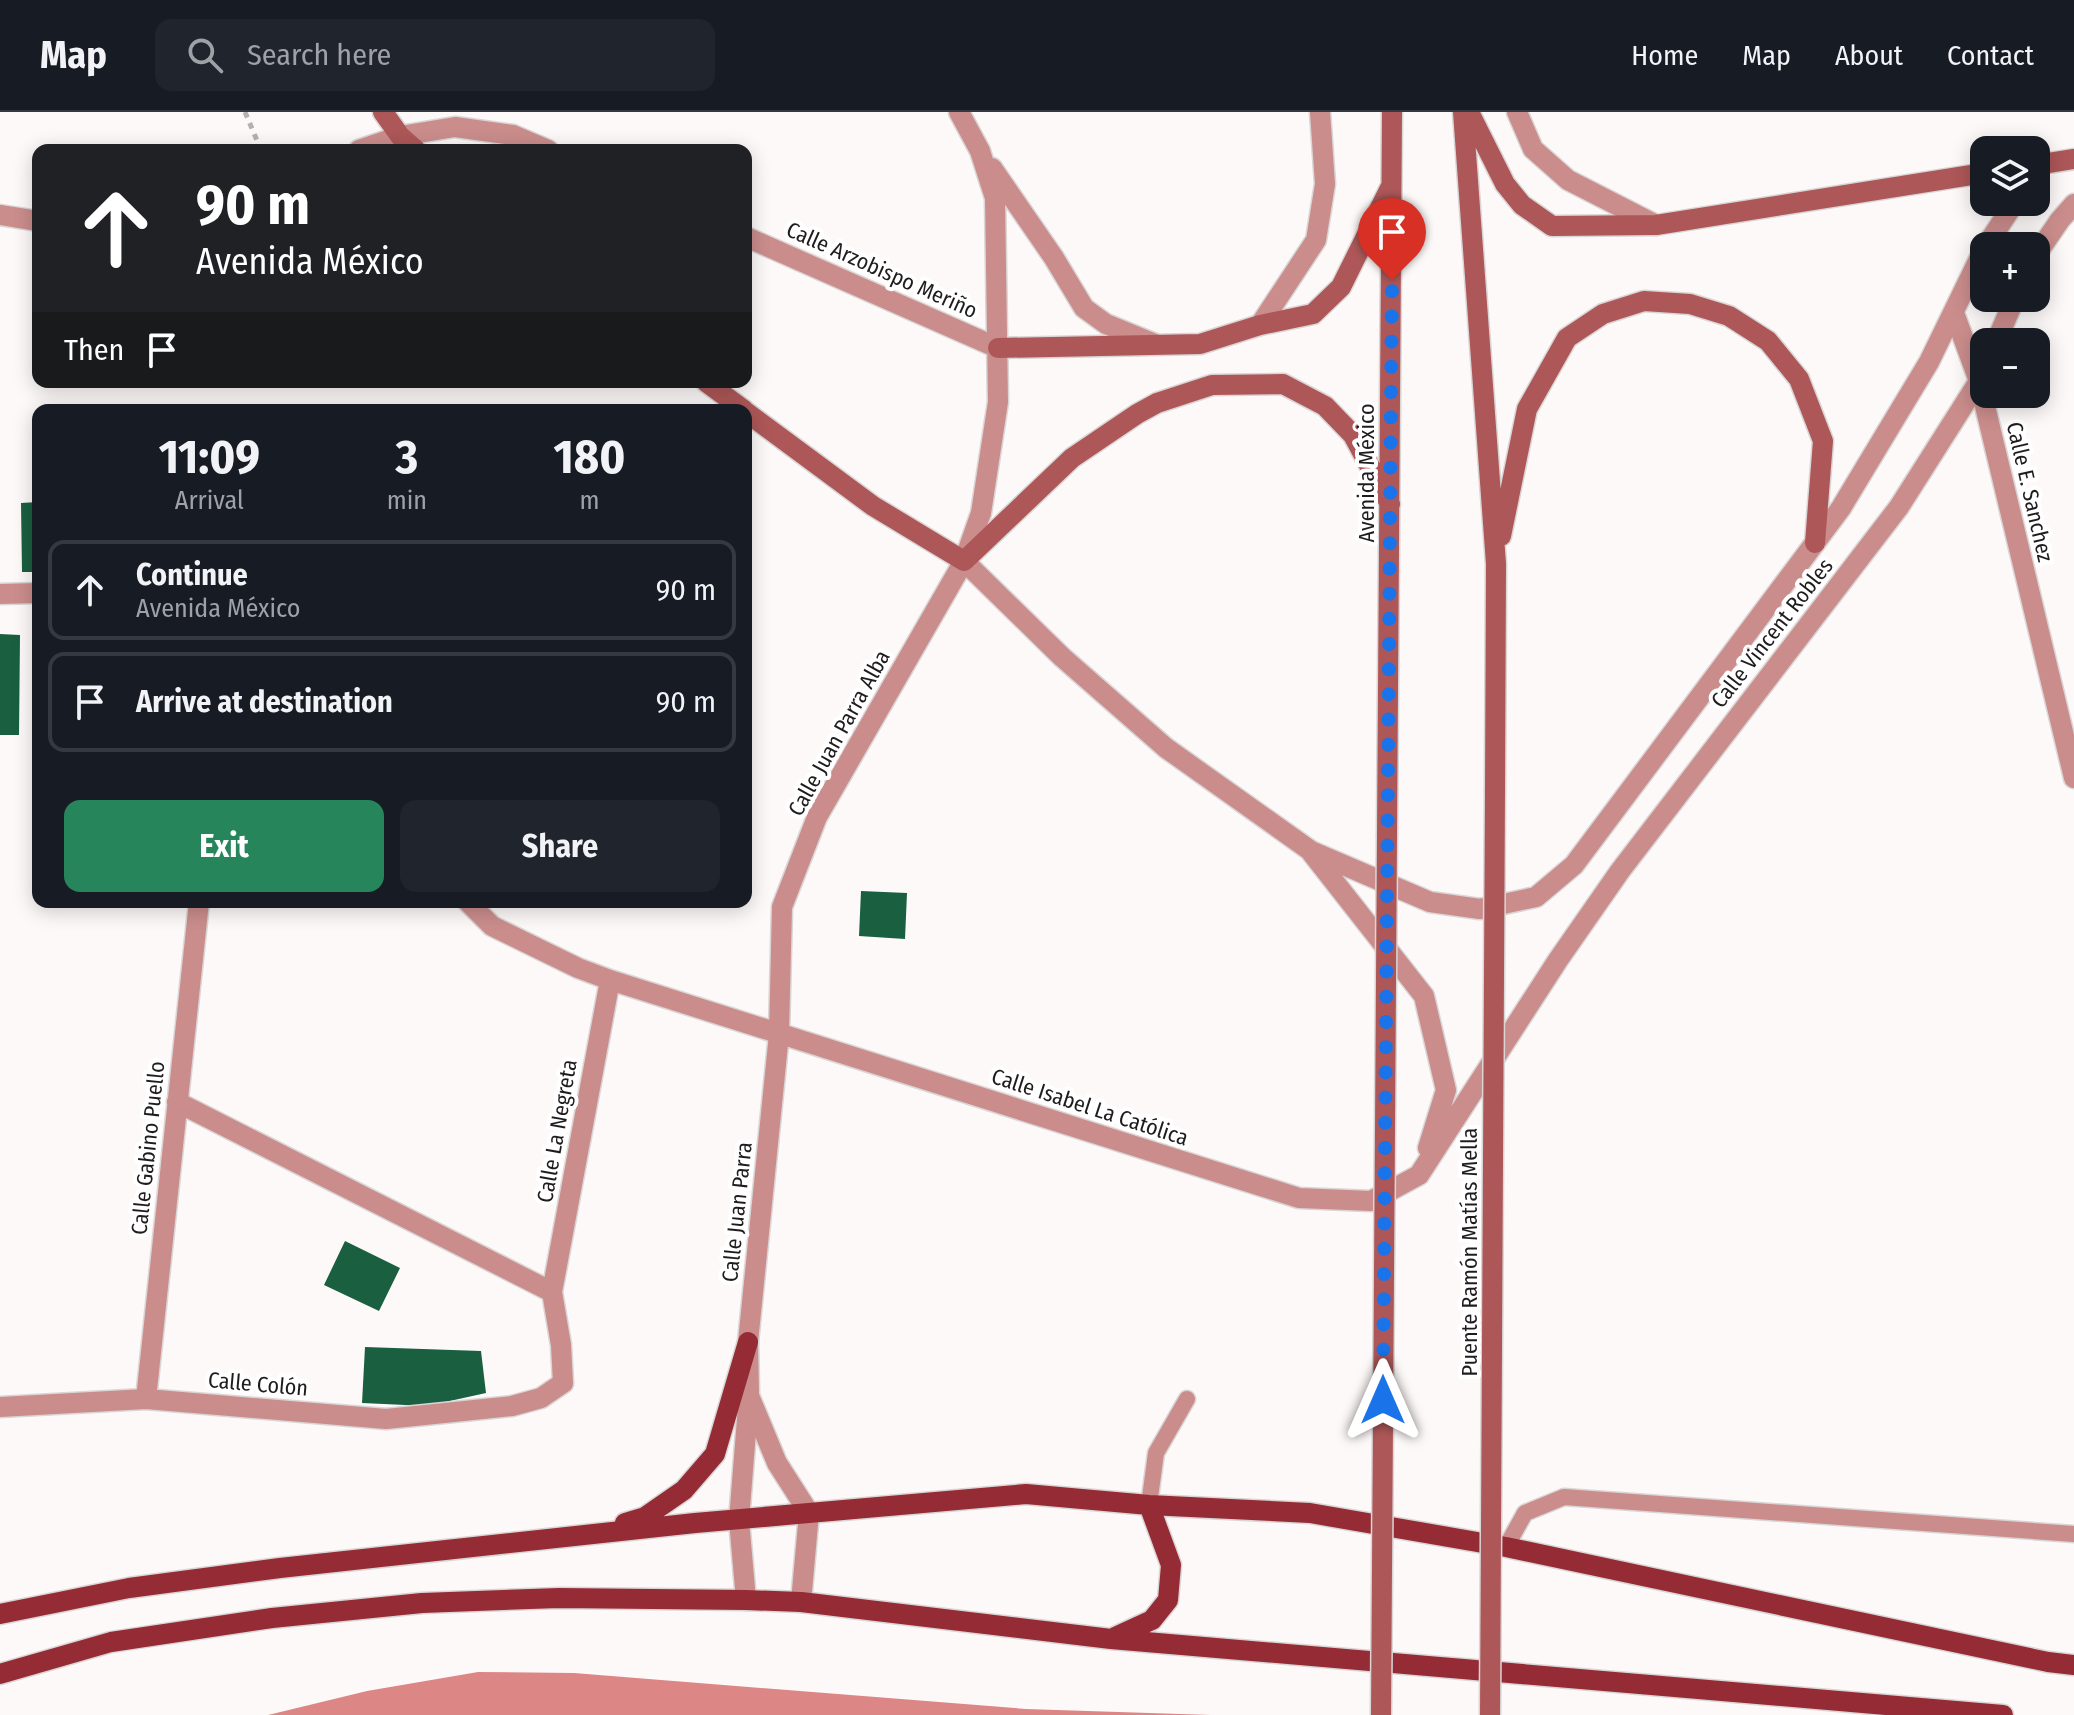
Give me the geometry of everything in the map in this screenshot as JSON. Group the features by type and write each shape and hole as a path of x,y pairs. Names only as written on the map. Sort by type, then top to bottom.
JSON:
{"main road":[{"path":"383,112 409,144"},
{"name":"Avenida México","path":"1381,1715 1392,112"},
{"path":"1466,112 1505,184 1522,205 1552,226 1656,225 1970,175"},
{"path":"1466,112 1496,564"},
{"path":"2050,163 2074,159"},
{"path":"998,348 1200,344 1260,325 1313,314 1341,287 1392,184"},
{"path":"1496,564 1527,409 1567,338 1603,314 1644,301 1690,304 1729,316 1768,341 1799,379 1823,441 1815,543"},
{"path":"752,416 873,506 964,561 1072,458 1157,403 1212,385 1283,384 1325,406 1353,435 1390,504"},
{"path":"714,388 736,404"},
{"name":"Puente Ramón Matías Mella","path":"1490,1715 1496,564"},
{"path":"585,1535 645,1517 684,1490 715,1454 748,1342"},
{"path":"0,1614 129,1588 295,1566 585,1535 1026,1494 1149,1505 1310,1513 1506,1547 2074,1665"},
{"path":"1111,1639 1152,1620 1168,1600 1171,1565 1149,1505"},
{"path":"0,1674 111,1642 272,1618 407,1604 559,1598 746,1600 801,1602 1111,1639 2003,1715"}],"street":[{"path":"959,112 980,151 1054,258 1084,308 1106,324 1155,344"},
{"path":"1260,325 1316,240 1325,184 1320,112"},
{"path":"1517,112 1533,149 1568,180 1656,225"},
{"path":"377,144 400,136 455,127 513,135 534,144"},
{"name":"Calle Juan Parra Alba","path":"779,1034 782,907 817,817 964,561 981,513 998,402 998,348 995,198 980,151"},
{"path":"2050,235 2074,204"},
{"path":"0,215 32,220"},
{"name":"Calle Arzobispo Meriño","path":"752,240 998,348"},
{"path":"964,561 1062,657 1166,748 1311,851 1430,902 1480,909 1536,897 1574,865 1841,508 1929,362 1970,279"},
{"name":"Calle E. Sanchez","path":"1954,313 1970,348"},
{"name":"Calle Vincent Robles","path":"1587,919 1620,871 1899,507 1970,394"},
{"name":"Calle E. Sanchez","path":"1990,408 2074,778"},
{"path":"0,594 32,593"},
{"path":"1311,851 1424,996 1446,1090 1419,1175"},
{"name":"Calle Gabino Puello","path":"146,1399 198,908"},
{"name":"Calle Isabel La Católica","path":"474,908 492,926 578,968 610,980 1299,1198 1371,1201 1419,1175 1587,919"},
{"name":"Calle La Negreta","path":"552,1292 610,980"},
{"name":"Calle Juan Parra","path":"746,1600 739,1520 749,1394 748,1342 779,1034"},
{"path":"177,1102 552,1292"},
{"name":"Calle Colón","path":"0,1407 146,1399 386,1419 512,1406 541,1398 563,1383 561,1345 552,1292"},
{"name":"Calle Juan Parra","path":"749,1394 777,1463 809,1513"},
{"path":"801,1602 809,1513"}],"lane":[{"path":"1149,1505 1156,1453 1187,1399"},
{"path":"1506,1547 1525,1513 1564,1497 2074,1534"}],"path":[{"path":"245,112 258,144"}],"shaded area":[{"path":"478,1672 574,1673 1026,1709 1211,1715 268,1715 367,1691"}],"building":[{"path":"32,502 32,572 22,572 21,503"},
{"path":"0,634 20,635 19,735 0,735"},
{"path":"861,891 907,893 905,939 859,936"},
{"path":"345,1241 400,1268 379,1311 324,1285"},
{"path":"365,1347 481,1351 486,1393 427,1406 362,1403"}],"route":[{"path":"1383,1400 1392,280"}]}
